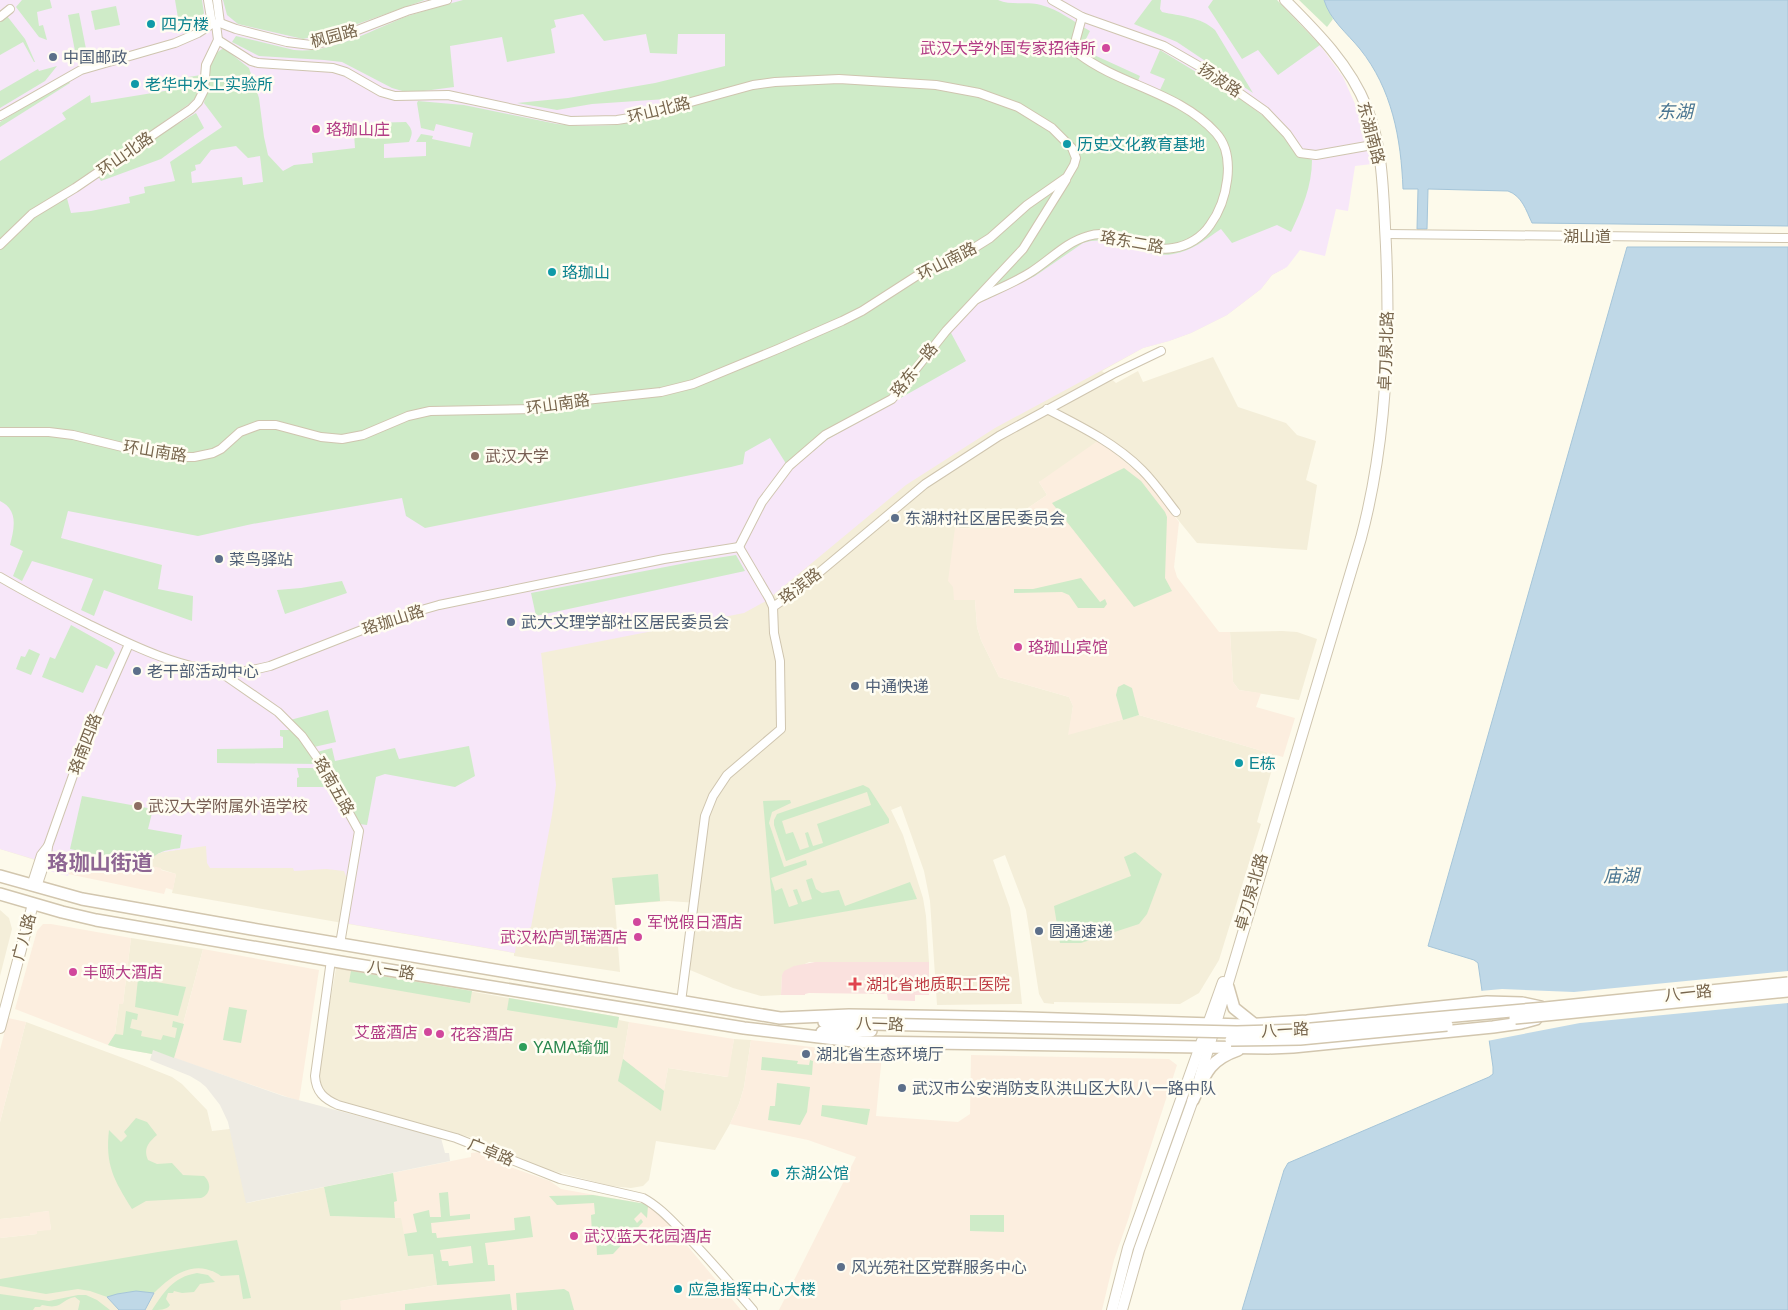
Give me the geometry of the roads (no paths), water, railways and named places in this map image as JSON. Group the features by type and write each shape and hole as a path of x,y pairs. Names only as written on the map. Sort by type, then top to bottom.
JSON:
{"main road":[{"name":"八一路","path":"0,876 82,899 340,944 780,1018 872,1027"},
{"name":"八一路","path":"0,894 96,920 744,1028 861,1042 1244,1048 1293,1047 1521,1024 1546,1012 1788,983"},
{"path":"1228,987 1234,1008 1254,1024"},
{"name":"八一路","path":"785,1033 872,1027 1236,1032 1309,1029 1546,1012 1788,991"},
{"name":"八一路","path":"780,1018 849,1014 1212,1025 1266,1024 1487,1002 1522,1003 1546,1012"},
{"path":"1059,1045 1060,1019"},
{"path":"1193,1100 1206,1073 1214,1062 1228,1053 1244,1048"}],"street":[{"path":"208,0 216,24"},
{"path":"217,0 216,24 218,40"},
{"name":"枫园路","path":"216,24 287,42 311,44 337,38 407,11 446,0"},
{"name":"扬波路","path":"1052,0 1082,17 1164,46 1211,73 1266,111 1287,134 1300,153 1316,155 1378,144"},
{"name":"东湖南路","path":"1285,0 1333,50 1367,107 1378,144 1381,163 1386,234"},
{"path":"0,17 10,9"},
{"name":"珞东二路","path":"977,299 1031,273 1070,244 1090,235 1108,234 1161,249 1183,246 1198,237 1209,226 1221,204 1226,185 1228,162 1221,139 1206,123 1182,106 1102,68 1079,54 1076,39 1082,17"},
{"path":"0,116 81,70 175,43 216,24"},
{"name":"环山北路","path":"0,245 32,214 75,188 191,109 202,96 206,66 218,40 251,61 333,68 346,72 390,95 448,95 570,121 617,120 636,117 753,85 775,82 848,79 953,87 997,99 1036,117 1052,128 1074,150 1076,158 1072,169"},
{"name":"珞东一路","path":"739,547 759,508 789,466 825,435 892,399 946,331 1023,249 1072,169"},
{"name":"环山南路","path":"0,432 49,432 73,435 143,452 194,457 222,449 240,432 259,425 276,425 321,437 342,439 363,435 408,416 430,411 534,408 576,401 661,392 693,384 778,349 862,311 922,273 974,248 990,238 1027,205 1067,177"},
{"name":"湖山道","path":"1386,234 1788,238"},
{"name":"卓刀泉北路","path":"1212,1025 1228,987 1374,489 1384,410 1388,272 1386,234"},
{"name":"珞滨路","path":"680,1002 706,810 722,780 781,729 780,661 774,633 773,607 802,586 925,484 999,436 1113,374 1160,351"},
{"path":"1047,409 1096,435 1130,459 1149,476 1176,512"},
{"name":"卓刀泉北路","path":"1112,1310 1128,1248 1212,1025 1376,468"},
{"path":"739,547 773,607"},
{"name":"珞珈山路","path":"0,577 65,613 129,644 177,661 218,671 244,672 270,666 383,622 439,605 664,559 739,547"},
{"name":"珞南四路","path":"34,887 47,857 48,846 98,709 129,644"},
{"name":"珞南五路","path":"218,671 278,712 302,736 323,766 360,831 340,944"},
{"name":"广八路","path":"0,1028 33,904"},
{"name":"广卓路","path":"331,960 315,1072 316,1086 322,1096 338,1105 472,1143 560,1179 643,1198 652,1202 703,1252 753,1310"},
{"name":"卓刀泉北路","path":"1122,1310 1139,1250 1193,1100 1205,1046"}],"water":[{"name":"东湖","path":"1324,0 1788,0 1788,226 1532,223 1517,196 1508,191 1428,189 1427,229 1417,229 1418,189 1403,189 1397,133 1387,97 1371,64 1330,14"},
{"name":"庙湖","path":"1627,247 1788,247 1788,1310 1242,1310 1284,1170 1288,1163 1493,1074 1478,963 1474,960 1428,946"},
{"path":"136,1291 154,1293 145,1310 119,1310 107,1297 117,1294"}],"place":[{"name":"四方楼","path":"151,24"},
{"name":"武汉大学外国专家招待所","path":"1106,48"},
{"name":"中国邮政","path":"53,57"},
{"name":"老华中水工实验所","path":"135,84"},
{"name":"珞珈山庄","path":"316,129"},
{"name":"历史文化教育基地","path":"1067,144"},
{"name":"珞珈山","path":"552,272"},
{"name":"武汉大学","path":"475,456"},
{"name":"东湖村社区居民委员会","path":"895,518"},
{"name":"菜鸟驿站","path":"219,559"},
{"name":"武大文理学部社区居民委员会","path":"511,622"},
{"name":"珞珈山宾馆","path":"1018,647"},
{"name":"老干部活动中心","path":"137,671"},
{"name":"中通快递","path":"855,686"},
{"name":"E栋","path":"1239,763"},
{"name":"武汉大学附属外语学校","path":"138,806"},
{"name":"军悦假日酒店","path":"637,922"},
{"name":"圆通速递","path":"1039,931"},
{"name":"武汉松庐凯瑞酒店","path":"638,937"},
{"name":"丰颐大酒店","path":"73,972"},
{"name":"湖北省地质职工医院","path":"855,984"},
{"name":"艾盛酒店","path":"428,1032"},
{"name":"花容酒店","path":"440,1034"},
{"name":"YAMA瑜伽","path":"523,1047"},
{"name":"湖北省生态环境厅","path":"806,1054"},
{"name":"武汉市公安消防支队洪山区大队八一路中队","path":"902,1088"},
{"name":"东湖公馆","path":"775,1173"},
{"name":"武汉蓝天花园酒店","path":"574,1236"},
{"name":"风光苑社区党群服务中心","path":"841,1267"},
{"name":"应急指挥中心大楼","path":"678,1289"}],"district":[{"name":"珞珈山街道","path":"100,862"}]}
